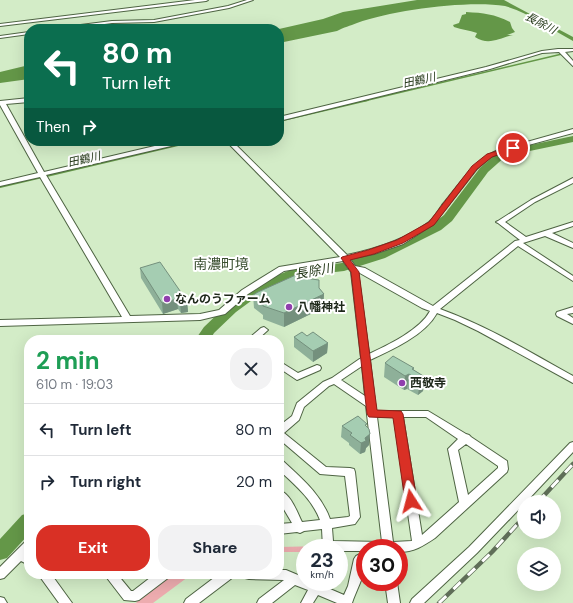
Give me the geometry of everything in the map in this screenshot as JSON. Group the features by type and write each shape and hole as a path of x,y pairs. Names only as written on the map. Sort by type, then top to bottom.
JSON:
{"street":[{"path":"157,0 168,5"},
{"path":"0,24 206,0"},
{"path":"96,24 154,21 222,8 252,0"},
{"path":"0,37 24,34"},
{"path":"558,47 565,53 573,64"},
{"path":"284,117 461,75 542,52 571,50"},
{"path":"24,101 1,103 24,143"},
{"path":"0,323 25,321 128,320 200,317 222,312 245,292 282,269 350,264 371,252 400,242 432,223 475,168 489,156 573,131"},
{"path":"26,146 128,320"},
{"path":"0,184 43,176 164,146"},
{"path":"234,146 350,264 425,306 458,318 481,329 573,380"},
{"path":"573,180 533,201 500,222 521,242 573,280"},
{"path":"284,429 296,418 300,405 326,384 335,380 365,359 397,344 429,320 435,309 521,242 573,224"},
{"path":"545,233 573,246"},
{"path":"350,264 357,282 387,539"},
{"path":"573,310 560,314 573,321"},
{"path":"258,335 264,330"},
{"path":"284,368 297,378 317,368"},
{"path":"335,380 372,409 398,414 428,414 503,464 503,469 431,535 418,544 408,547"},
{"path":"398,414 418,544"},
{"path":"284,437 324,471 350,472 355,517 351,521 284,529"},
{"path":"465,504 453,449 466,438"},
{"path":"416,603 473,550 573,446"},
{"path":"284,469 309,492 326,523 327,539"},
{"path":"284,499 300,528"},
{"path":"0,574 24,557"},
{"path":"284,575 295,578"},
{"path":"328,591 346,602 354,586 356,577"},
{"path":"263,603 295,578"},
{"path":"48,579 66,603"},
{"path":"114,579 128,596 135,596 157,579"},
{"path":"190,603 221,579"},
{"path":"307,603 314,591"},
{"path":"392,591 394,603"}],"shaded area":[{"path":"417,0 504,0 573,37 573,41 514,9 489,4 471,4 431,7 390,14 372,18 337,31 284,42 284,28 323,19 343,12"},
{"path":"466,12 489,14 504,19 510,22 515,32 507,35 513,35 494,40 480,40 475,37 477,33 454,27 453,25 459,23 462,15 466,14"},
{"path":"24,66 24,80 0,83 0,72"},
{"path":"284,547 296,547 296,552 284,552"},
{"path":"165,579 185,579 153,603 136,603 142,596"}],"building":[{"path":"160,262 187,301 180,303 177,299 162,303 140,268"},
{"path":"298,274 304,278 319,280 319,288 324,294 284,313 263,306 263,301 253,295 258,292"},
{"path":"302,332 307,336 313,332 328,343 313,351 294,337"},
{"path":"393,356 414,368 412,369 425,377 420,381 409,374 405,376 385,363"},
{"path":"358,416 367,424 365,425 369,429 370,434 365,438 366,441 361,443 350,435 352,433 342,426"}],"waterway":[{"name":"田鶴川","path":"364,101 562,54"},
{"name":"田鶴川","path":"284,120 368,100"},
{"name":"長除川","path":"206,335 231,309 250,295 273,282 298,272 344,267 380,255 437,227 448,218 484,170 502,154 573,139"},
{"name":"田鶴川","path":"0,187 174,146"},
{"name":"長除川","path":"0,552 24,526"}],"railway":[{"path":"544,495 573,464"},
{"path":"439,603 492,552 517,525"}],"place":[{"name":"なんのうファーム","path":"167,299"},
{"name":"八幡神社","path":"289,307"},
{"name":"西敬寺","path":"402,383"}],"district":[{"name":"南濃町境","path":"221,264"}],"route":[{"path":"411,501 398,414 372,414 357,282 353,267 345,258 371,252 400,242 432,223 475,168 489,156 500,151 513,148"}]}
